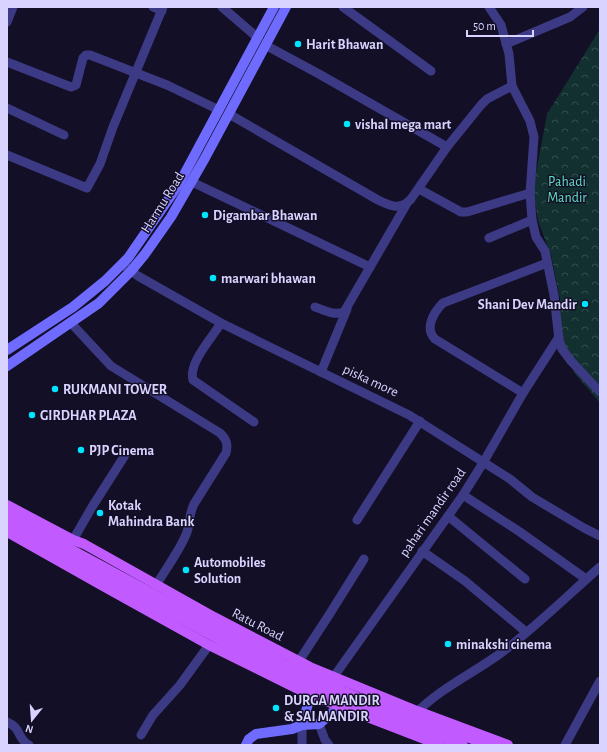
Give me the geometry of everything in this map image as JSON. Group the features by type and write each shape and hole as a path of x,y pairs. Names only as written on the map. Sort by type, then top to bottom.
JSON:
{"main road":[{"name":"Harmu Road","path":"7,350 73,307 105,281 122,264 138,244 179,184 274,7"},
{"name":"Harmu Road","path":"7,366 99,303 131,271 145,254 192,182 267,46 286,7"},
{"name":"Ratu Road","path":"7,505 73,540 84,544 214,617 332,677 508,745"},
{"path":"7,515 285,665 359,698 489,745"},
{"path":"7,524 281,673 356,706 463,745"},
{"path":"7,532 101,586 209,645 308,694 440,745"},
{"path":"302,725 308,704 308,694"},
{"path":"246,745 249,739 256,734 292,729 302,725 319,724 333,712 337,705"}],"street":[{"path":"7,21 13,7"},
{"path":"7,156 87,188 100,164 113,127 163,9 153,7"},
{"path":"222,7 258,38"},
{"path":"343,7 431,71"},
{"path":"490,7 501,25 509,54 512,86 530,121 534,137 530,193 532,220 536,237 545,251 554,295 558,336 562,349 571,362 600,392"},
{"path":"506,44 570,16 582,7"},
{"path":"267,46 339,85 447,147"},
{"path":"7,62 71,87 76,85 82,58 86,55 90,55 167,85 219,110"},
{"path":"321,372 348,308 406,205 419,189 447,147 487,99 512,86"},
{"path":"7,108 64,135"},
{"path":"229,114 378,200 390,206 396,207 406,205"},
{"path":"192,182 370,267"},
{"path":"419,189 461,212 467,212 530,193"},
{"path":"489,238 532,220"},
{"path":"523,393 435,339 429,330 430,324 439,308 448,300 547,263"},
{"name":"piska more","path":"122,264 131,271 221,324 386,402 420,421 510,479 532,497 600,536"},
{"path":"315,307 331,313 340,314 348,308"},
{"path":"71,323 111,366 220,433 226,439 228,446 226,453 194,504 190,512 187,532 157,584"},
{"path":"221,324 194,365 192,375 194,380 201,386 254,422"},
{"name":"pahari mandir road","path":"321,699 332,677 463,495 558,336"},
{"path":"357,520 420,421"},
{"path":"73,540 92,506 127,452"},
{"path":"463,495 520,532 586,579"},
{"path":"448,516 525,579"},
{"path":"422,551 465,581 526,632"},
{"path":"289,684 299,661 323,626 364,559"},
{"path":"399,730 418,711 462,677 484,665 509,647 600,567"},
{"path":"141,735 153,715 180,685 209,645"},
{"path":"565,745 600,681"},
{"path":"7,722 16,727 24,742 29,745"},
{"path":"319,724 325,740 329,745"},
{"path":"302,725 302,745"},
{"path":"15,745 20,734"}],"green space":[{"name":"Pahadi Mandir","path":"600,29 600,403 576,375 560,347 560,299 551,255 538,221 533,189 547,114"}],"place":[{"name":"Harit Bhawan","path":"298,44"},
{"name":"vishal mega mart","path":"347,124"},
{"name":"Digambar Bhawan","path":"205,215"},
{"name":"marwari bhawan","path":"213,278"},
{"name":"Shani Dev Mandir","path":"585,304"},
{"name":"RUKMANI TOWER","path":"55,389"},
{"name":"GIRDHAR PLAZA","path":"32,415"},
{"name":"PJP Cinema","path":"81,450"},
{"name":"Kotak Mahindra Bank","path":"100,513"},
{"name":"Automobiles Solution","path":"186,570"},
{"name":"minakshi cinema","path":"448,644"},
{"name":"DURGA MANDIR & SAI MANDIR","path":"276,708"}]}
